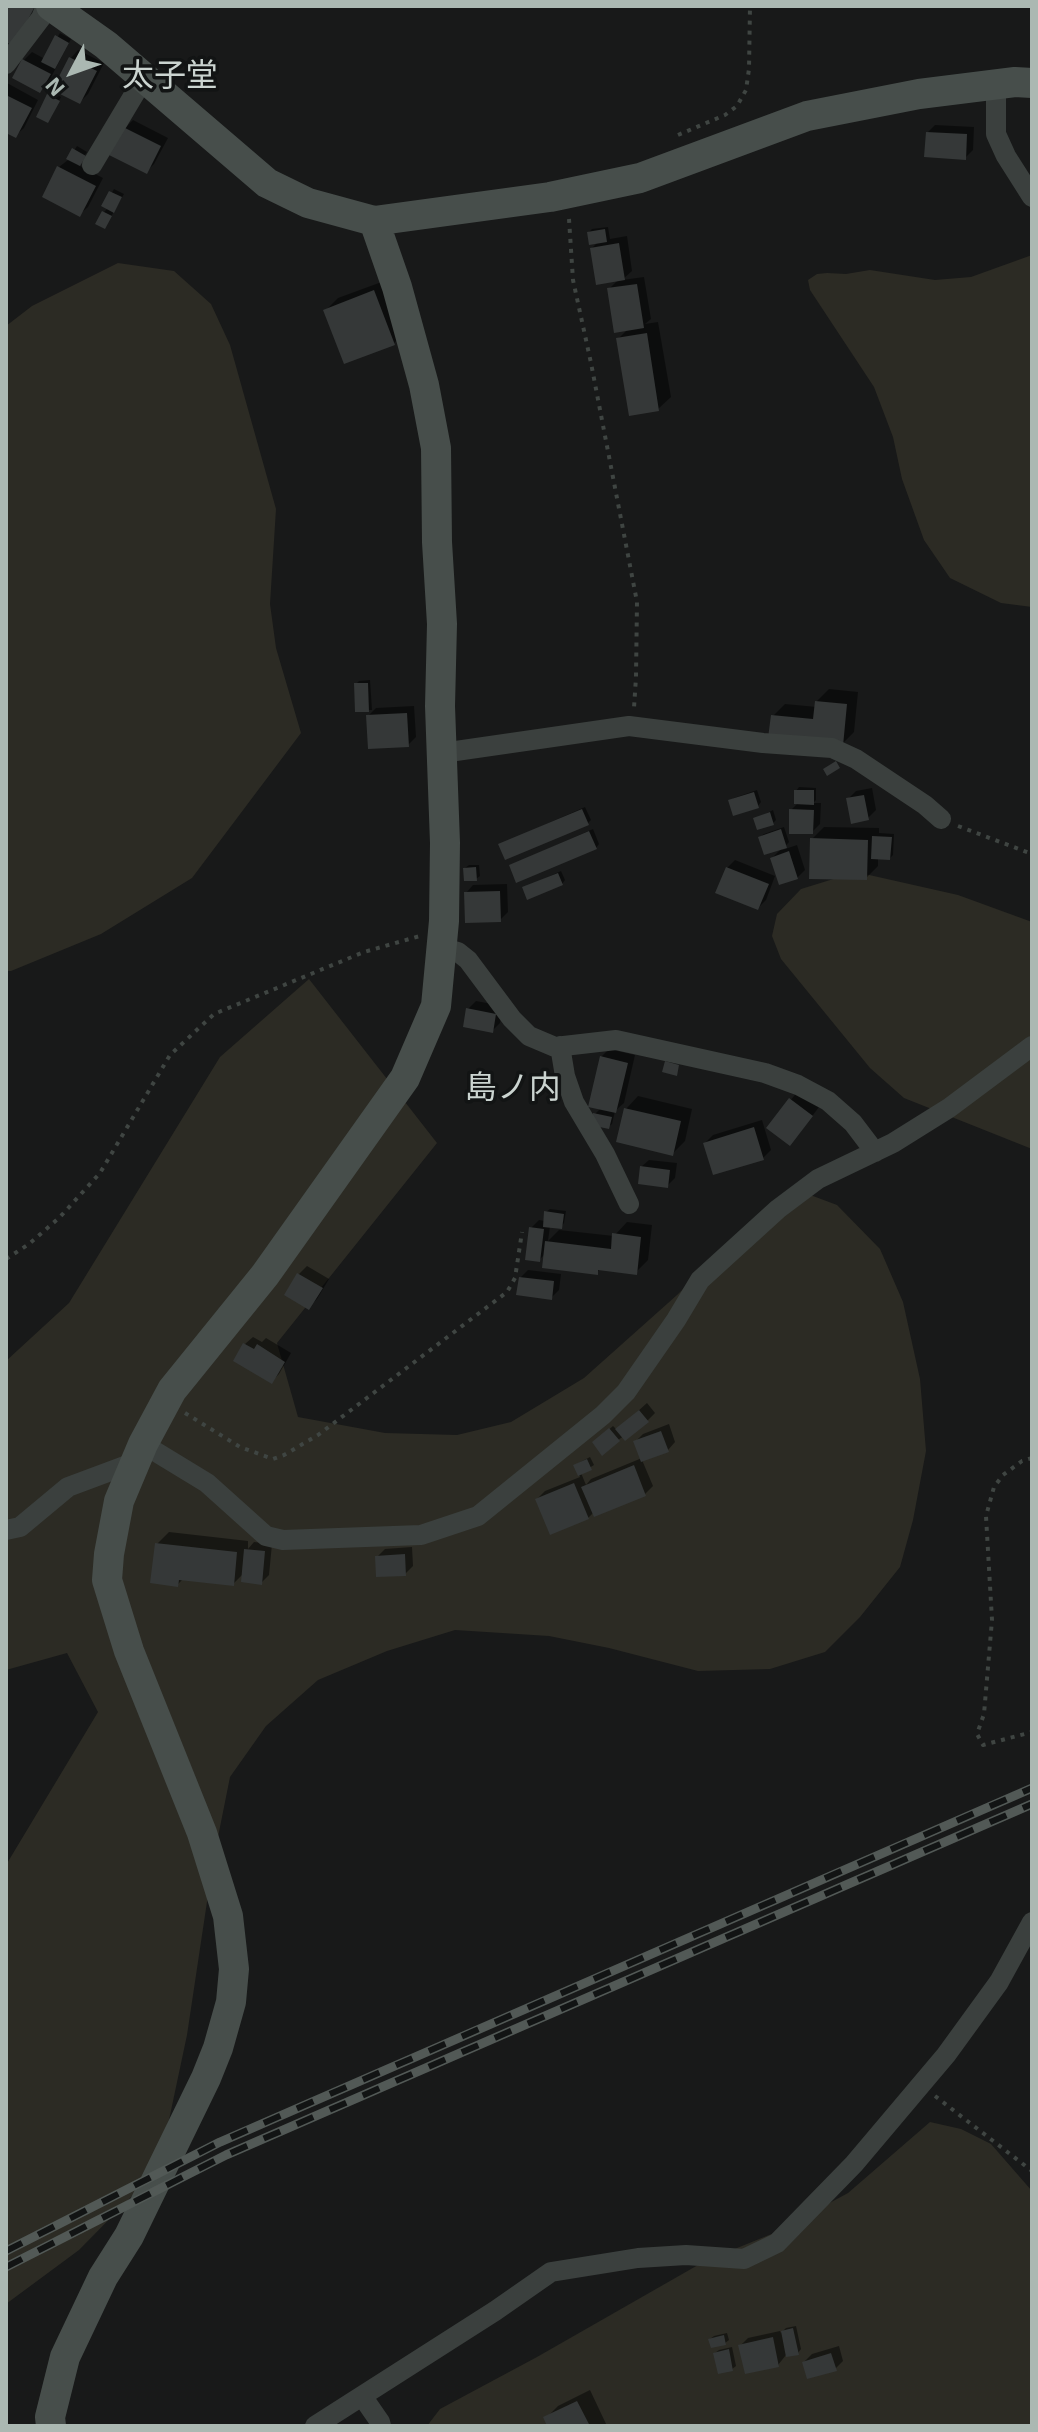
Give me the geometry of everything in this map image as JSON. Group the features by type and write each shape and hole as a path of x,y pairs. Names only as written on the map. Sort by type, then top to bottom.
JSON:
{"street":[{"path":"6,64 48,6 106,45 267,183 308,203 374,221 570,193 640,178 807,116 919,94 1032,83"},
{"path":"92,165 144,78"},
{"path":"996,85 996,134 1032,197"},
{"path":"51,2426 50,2417 65,2357 103,2277 129,2236 206,2078 231,2002 234,1969 228,1916 202,1833 119,1626 107,1580 119,1501 139,1453 166,1402 311,1212 405,1078 436,1006 445,843 436,448 424,385 401,301 374,221"},
{"path":"442,753 629,726 763,743 832,748 856,759 941,819"},
{"path":"442,940 468,960 512,1019 529,1036 555,1047 616,1040 765,1073 798,1085 828,1101 853,1123 875,1152"},
{"path":"560,1046 565,1076 574,1102 605,1154 629,1204"},
{"path":"6,1530 20,1527 68,1487 139,1453 207,1483 266,1536 283,1540 421,1535 478,1516 603,1415 626,1392 700,1280 778,1209 818,1179 875,1152 949,1108 1032,1046"},
{"path":"315,2426 551,2272 638,2258 686,2255 744,2259 777,2243 854,2164 946,2055 999,1982 1032,1922"},
{"path":"362,2396 381,2426"}],"path":[{"path":"673,138 725,115 737,106 746,90 749,69 750,6"},
{"path":"570,193 573,280 637,602 636,677 629,726"},
{"path":"941,819 1032,854"},
{"path":"6,1259 60,1217 100,1173 170,1055 214,1014 364,952 432,933 442,940"},
{"path":"166,1402 240,1447 273,1459 284,1455 318,1435 507,1292 515,1278 522,1232"},
{"path":"1032,1458 1022,1461 1003,1475 994,1487 986,1516 992,1620 984,1714 977,1734 983,1745 1032,1732"},
{"path":"921,2085 1032,2171"}],"shaded area":[{"path":"1032,255 1032,607 1001,603 950,578 924,540 902,479 893,437 874,387 810,290 808,280 817,274 870,270 935,280 971,277"},
{"path":"118,263 174,271 211,304 230,345 276,509 270,604 276,648 301,733 192,878 101,934 6,971 6,326 32,306"},
{"path":"856,872 958,895 1032,922 1032,1149 904,1098 870,1068 781,959 772,936 777,914 801,889"},
{"path":"309,979 437,1143 277,1343 298,1417 385,1433 457,1435 511,1422 584,1378 677,1295 756,1218 797,1190 837,1205 880,1249 903,1302 920,1379 926,1451 913,1520 900,1567 860,1617 825,1652 770,1669 698,1671 549,1636 455,1630 387,1651 318,1680 266,1726 230,1777 213,1862 187,2035 169,2120 142,2186 79,2250 6,2304 6,1865 98,1712 67,1653 6,1670 6,1361 69,1303 220,1057"},
{"path":"930,2122 961,2129 991,2144 1032,2191 1032,2426 427,2426 440,2409 705,2261 774,2233 848,2193"}],"building":[{"path":"6,6 34,8 14,46 6,42"},
{"path":"55,35 69,43 55,69 41,62"},
{"path":"69,57 97,71 80,104 52,90"},
{"path":"22,59 51,74 40,93 12,78"},
{"path":"47,94 60,101 48,123 36,117"},
{"path":"6,95 32,108 16,138 6,133"},
{"path":"123,127 161,146 147,174 109,155"},
{"path":"926,132 967,134 966,160 924,157"},
{"path":"72,148 86,156 80,166 66,159"},
{"path":"57,166 96,186 80,217 42,197"},
{"path":"109,191 122,197 114,213 101,206"},
{"path":"102,211 112,216 105,229 95,224"},
{"path":"605,229 607,242 589,245 587,232"},
{"path":"619,243 625,280 596,285 590,248"},
{"path":"637,284 644,328 614,333 607,288"},
{"path":"374,290 395,345 344,364 323,310"},
{"path":"647,333 659,411 629,416 616,338"},
{"path":"354,683 368,683 369,712 355,712"},
{"path":"815,701 847,704 843,746 768,738 771,715 813,719"},
{"path":"407,713 409,747 368,749 366,715"},
{"path":"836,761 840,768 827,776 823,769"},
{"path":"794,790 814,790 814,805 794,804"},
{"path":"754,792 759,808 733,816 728,800"},
{"path":"864,795 869,820 851,824 846,798"},
{"path":"582,809 589,825 505,860 498,844"},
{"path":"789,809 814,810 813,834 789,834"},
{"path":"770,812 774,825 757,830 753,818"},
{"path":"781,829 787,848 764,855 758,837"},
{"path":"589,831 597,849 516,883 509,865"},
{"path":"872,836 892,837 890,860 871,859"},
{"path":"810,838 868,840 867,880 809,879"},
{"path":"789,851 798,879 779,885 770,858"},
{"path":"476,867 477,881 464,881 463,868"},
{"path":"726,867 769,884 758,910 715,893"},
{"path":"558,873 563,885 527,900 522,887"},
{"path":"500,891 501,922 465,923 464,892"},
{"path":"466,1008 496,1014 493,1033 463,1027"},
{"path":"600,1056 628,1063 616,1113 588,1107"},
{"path":"665,1061 679,1065 677,1076 662,1072"},
{"path":"789,1098 813,1116 790,1146 766,1128"},
{"path":"624,1108 681,1121 673,1156 616,1142"},
{"path":"593,1113 612,1117 609,1129 590,1125"},
{"path":"754,1127 764,1160 713,1175 703,1143"},
{"path":"640,1166 670,1170 668,1188 638,1184"},
{"path":"544,1211 564,1214 562,1229 543,1227"},
{"path":"529,1227 544,1229 540,1262 525,1260"},
{"path":"612,1233 641,1237 637,1275 598,1270 598,1275 542,1268 545,1241 611,1249"},
{"path":"297,1273 323,1288 309,1310 284,1295"},
{"path":"519,1277 554,1281 552,1300 516,1295"},
{"path":"243,1343 254,1349 257,1344 285,1362 272,1384 233,1361"},
{"path":"639,1410 649,1422 625,1441 615,1429"},
{"path":"609,1428 620,1441 602,1456 592,1442"},
{"path":"661,1431 669,1452 641,1462 633,1441"},
{"path":"587,1459 592,1470 578,1476 573,1465"},
{"path":"634,1465 646,1496 594,1517 581,1487"},
{"path":"574,1483 589,1519 550,1535 535,1499"},
{"path":"155,1543 237,1552 234,1586 179,1580 178,1587 150,1583"},
{"path":"244,1549 265,1551 262,1585 241,1582"},
{"path":"405,1554 406,1576 376,1577 375,1556"},
{"path":"793,2328 799,2355 786,2357 781,2331"},
{"path":"724,2335 726,2345 711,2348 708,2339"},
{"path":"773,2337 779,2367 745,2374 738,2345"},
{"path":"729,2349 733,2371 718,2374 713,2353"},
{"path":"831,2353 837,2371 807,2379 802,2362"},
{"path":"577,2401 590,2426 547,2426 543,2417"}],"railway":[{"path":"6,2251 220,2142 1032,1788"},
{"path":"6,2267 226,2155 1032,1804"}],"district":[{"name":"太子堂","path":"170,75"},
{"name":"島ノ内","path":"513,1087"}]}
